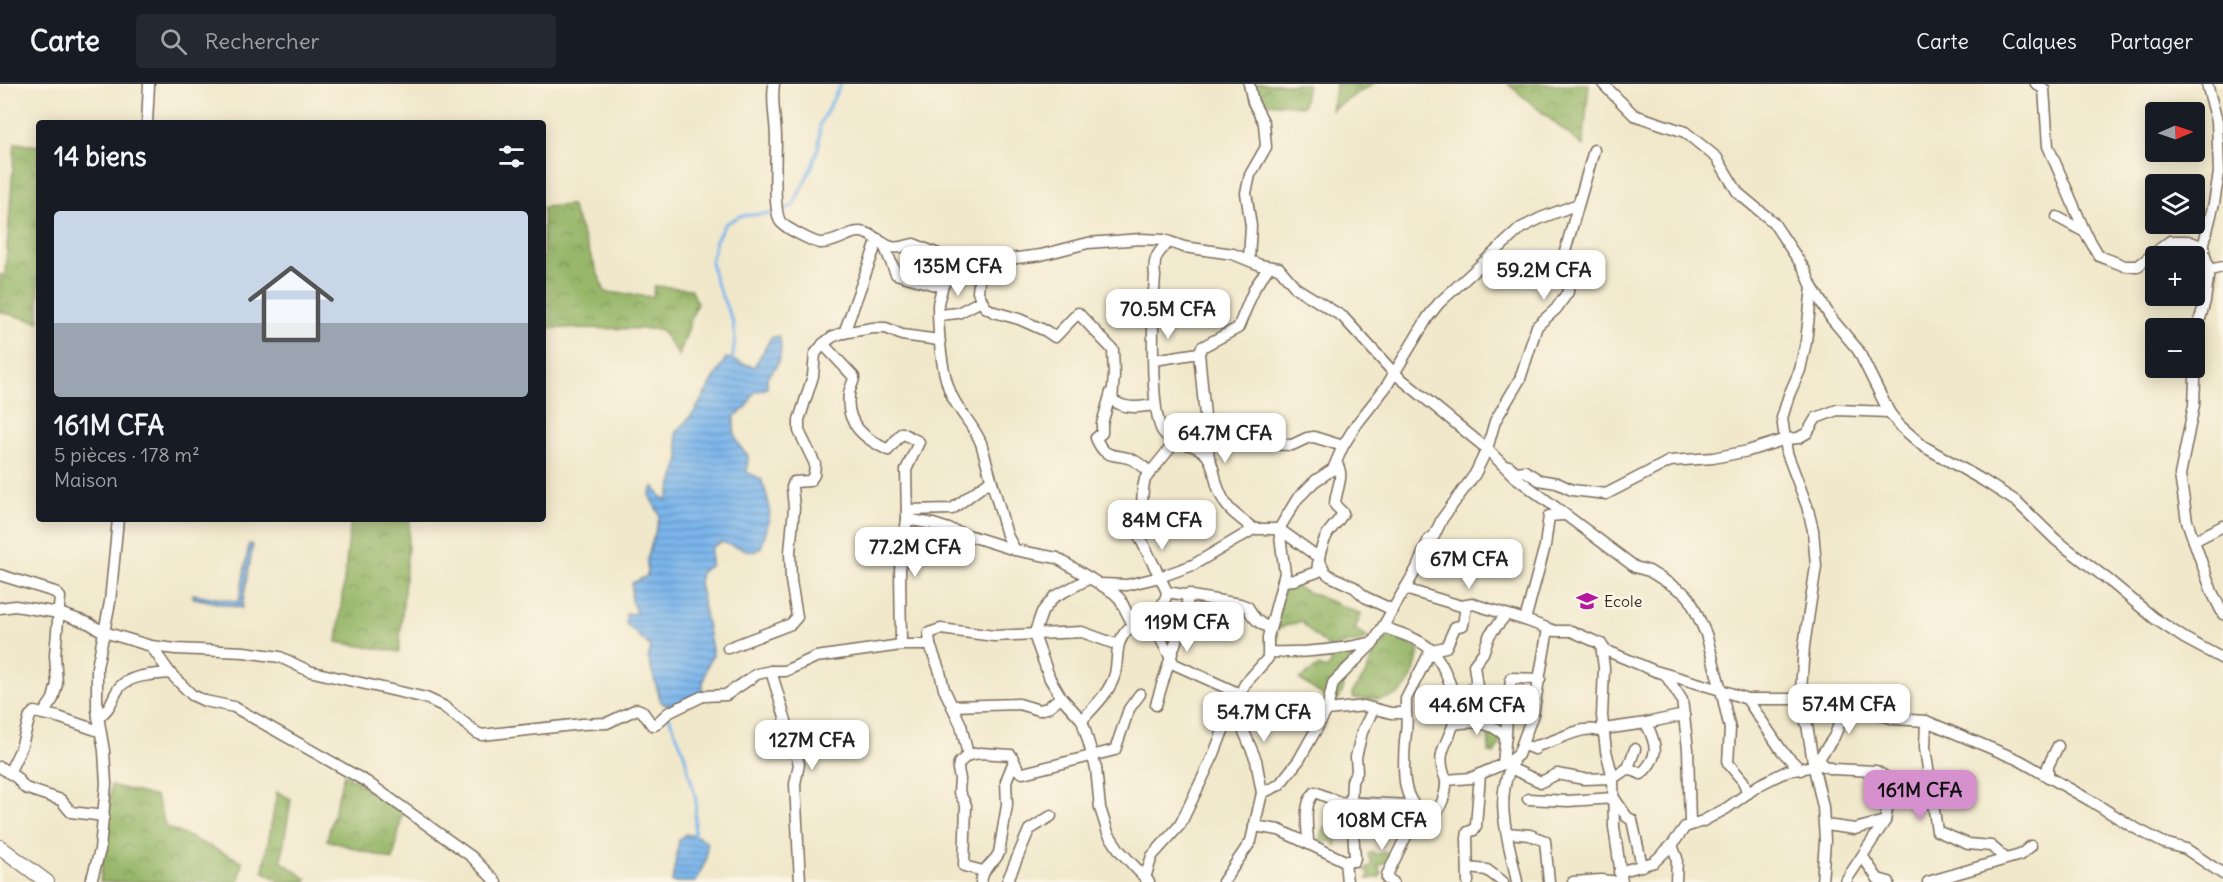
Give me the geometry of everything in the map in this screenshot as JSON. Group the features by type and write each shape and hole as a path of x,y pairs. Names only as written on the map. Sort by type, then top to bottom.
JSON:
{"street":[{"path":"147,120 149,84"},
{"path":"774,84 772,106 776,137 776,200 779,221 817,242 839,240 860,231 894,247 914,244 943,256 981,261 1041,255 1088,243 1141,239 1164,240 1168,243 1225,252 1278,268 1296,288 1343,317 1394,373 1488,451 1516,471 1525,471 1539,480 1557,483 1572,490 1606,494 1670,461 1713,458 1798,438 1807,433 1816,418 1837,410 1889,412"},
{"path":"1249,259 1251,226 1246,193 1250,175 1266,147 1264,123 1253,102 1250,84"},
{"path":"1603,84 1634,115 1685,132 1717,158 1738,193 1773,222 1805,270 1812,287 1831,318 1858,350 1889,412 1899,425 1923,446 2018,502 2056,540 2154,618 2184,638 2223,659"},
{"path":"2036,84 2044,89 2046,97 2048,146 2085,231 2099,256 2125,266 2138,266 2145,261"},
{"path":"2204,246 2216,195 2218,173 2217,121 2207,84"},
{"path":"1262,793 1279,786 1314,736 1327,710 1333,683 1374,642 1417,568 1429,539 1434,536 1442,519 1472,480 1488,451 1495,421 1520,380 1538,326 1556,309 1568,292 1568,282 1563,268 1564,255 1594,150"},
{"path":"1147,880 1152,856 1180,825 1215,754 1238,696 1245,684 1262,666 1269,652 1268,637 1285,569 1279,529 1297,499 1315,481 1334,469 1343,446 1439,303 1521,228 1578,204"},
{"path":"2057,217 2085,231"},
{"path":"880,241 896,274 917,282 942,287"},
{"path":"844,333 880,241"},
{"path":"2164,246 2170,241 2188,241 2199,246"},
{"path":"1168,243 1157,253 1153,266 1157,420 1168,437 1194,445 1209,459"},
{"path":"2205,252 2209,270 2205,301 2197,330 2194,405 2180,475 2187,521 2211,592 2223,614"},
{"path":"955,259 955,266 942,287 938,304 939,340 949,387 954,400 975,429 1007,535 1015,550"},
{"path":"981,261 978,292 985,307 1019,319 1055,337 1078,313 1113,350 1112,400 1122,407 1133,409 1155,405"},
{"path":"1254,529 1229,510 1221,495 1209,459 1199,353 1202,347 1238,328 1255,287 1269,267"},
{"path":"2209,270 2223,267"},
{"path":"1812,287 1806,342 1800,370 1782,418 1787,453 1813,530 1816,566 1804,646 1800,700 1818,765 1825,825 1822,882"},
{"path":"939,315 958,313 981,301"},
{"path":"728,648 792,624 797,617 791,581 790,552 794,508 792,487 794,482 810,481 814,475 815,464 799,431 799,420 813,376 815,354 832,336 873,328 886,328 902,335 939,340"},
{"path":"823,344 854,377 848,396 849,412 853,423 868,441 888,450 902,433 919,441 906,470 907,515 900,570 901,645"},
{"path":"1154,360 1199,353"},
{"path":"1114,375 1102,424 1102,433 1096,438 1104,451 1112,456 1130,458 1149,472"},
{"path":"1207,442 1292,445 1314,437 1343,446"},
{"path":"1151,628 1167,592 1140,538 1143,488 1149,472 1176,441"},
{"path":"1488,451 1514,476 1563,515 1608,544 1635,567 1644,568 1686,594 1706,634 1721,690 1730,729 1728,763 1743,781 1748,793"},
{"path":"1283,581 1294,580 1317,572 1318,557 1329,532 1339,522 1343,513 1335,505 1341,483 1340,467 1336,463"},
{"path":"907,515 952,509 991,480"},
{"path":"907,515 1015,550 1057,558 1120,599 1135,629"},
{"path":"1525,620 1545,546 1549,516 1563,515"},
{"path":"91,882 100,850 104,816 105,762 99,731 97,667 110,602 118,522"},
{"path":"2194,542 2223,526"},
{"path":"1147,880 1120,851 1108,833 1100,808 1096,768 1082,720 1061,697 1050,679 1034,635 1042,612 1054,597 1095,581 1127,585 1160,577 1193,566 1254,529 1279,529 1318,557 1325,572 1330,576 1354,587 1365,597 1393,610"},
{"path":"0,575 58,594 59,613 55,655 57,684 53,699 43,714"},
{"path":"1405,589 1461,606 1476,604 1555,631 1571,631 1601,644 1605,650 1665,674 1747,699 1833,699 1894,719 1926,721 2019,760 2133,827 2164,843 2186,849 2223,876 2217,882"},
{"path":"1167,592 1243,605 1249,608 1252,617 1270,628"},
{"path":"1156,705 1169,658 1182,628 1189,594"},
{"path":"0,608 15,606 59,613 88,623 104,632 151,646 244,651 280,657 309,671 426,698 443,706 482,735 607,723 638,709 652,724 655,724 668,713 703,696 726,695 757,674 785,671 816,657 901,645 930,645"},
{"path":"1431,650 1446,647 1455,627 1463,625 1466,606"},
{"path":"1454,696 1473,693 1473,687 1477,687 1474,665 1483,652 1490,634 1506,615"},
{"path":"1308,843 1307,809 1313,795 1317,792 1337,802 1415,808 1430,817 1434,816 1445,790 1446,780 1441,770 1441,757 1456,715 1454,696 1449,681 1431,650 1383,627"},
{"path":"1082,720 1104,695 1115,674 1121,636 1128,629 1151,628"},
{"path":"1151,628 1160,638 1169,658 1178,667 1238,696"},
{"path":"1446,780 1471,778 1507,766 1516,757 1523,745 1533,714 1548,628"},
{"path":"968,755 961,725 944,690 930,645 929,633 941,629 993,636 1082,632 1118,645"},
{"path":"1269,652 1300,653 1374,642"},
{"path":"1601,644 1604,668 1602,702 1604,731 1613,778 1614,827 1620,879"},
{"path":"151,646 170,673 192,695 205,701 234,708 383,792 472,857 496,882"},
{"path":"1393,882 1387,879 1387,875 1415,808 1406,781 1406,699 1431,650"},
{"path":"771,671 799,764 795,784 800,882"},
{"path":"98,718 110,707 116,692 125,683 145,676 170,673"},
{"path":"1665,674 1682,699 1688,749 1690,824"},
{"path":"1516,882 1507,833 1503,788 1507,766 1506,737 1510,705 1510,678 1540,679"},
{"path":"1014,761 1006,781 1007,805 999,853 997,858 987,865 982,877 964,866 966,805 959,792 959,763 968,755 1011,754 1019,771 1030,772 1115,750 1130,709 1140,694"},
{"path":"1223,882 1249,845 1262,793 1256,760 1242,727 1238,696"},
{"path":"952,706 1019,704 1039,710 1047,708 1061,697"},
{"path":"1747,699 1782,751 1801,770"},
{"path":"1818,765 1848,704"},
{"path":"1327,710 1364,706 1391,713 1406,713"},
{"path":"1254,826 1279,830 1345,861 1354,861 1351,803 1353,780 1357,768 1356,755 1362,732 1373,710"},
{"path":"5,770 13,768 30,716 34,712 99,731"},
{"path":"1523,745 1535,749 1535,746 1549,744 1589,728 1604,731 1684,715"},
{"path":"1926,721 1925,748 1937,831 1968,844 1991,846 2005,858"},
{"path":"1454,724 1477,722 1496,728 1506,737"},
{"path":"1628,768 1641,774 1652,764 1655,742 1646,723"},
{"path":"2048,777 2048,765 2058,746"},
{"path":"1507,766 1541,782 1557,774 1579,778 1613,778 1628,768 1635,749"},
{"path":"1573,882 1620,879 1654,862 1690,824 1703,821 1727,808 1759,784 1787,771 1818,765 1833,769 1876,771 1886,777 1888,798 1886,821 1845,882"},
{"path":"5,770 21,781 25,788 61,800 71,812 104,816"},
{"path":"1468,882 1467,838 1468,832 1474,830 1476,826 1480,774"},
{"path":"1528,799 1568,801 1614,798"},
{"path":"1614,798 1627,817 1632,820 1642,866"},
{"path":"1007,882 1029,830 1051,816"},
{"path":"1825,825 1855,829 1886,821"},
{"path":"1507,833 1530,835 1545,841 1550,882"},
{"path":"1672,845 1677,858 1676,882"},
{"path":"1928,882 2019,855 2031,846"},
{"path":"1,850 47,882"},
{"path":"1863,857 1878,879 1889,882"},
{"path":"1345,861 1347,882"},
{"path":"1468,868 1487,870 1503,882"}],"green space":[{"path":"1249,84 1307,84 1303,106 1253,102"},
{"path":"1336,84 1373,84 1331,110"},
{"path":"1508,84 1589,84 1583,146"},
{"path":"15,143 36,146 36,321 0,312 0,275 5,275"},
{"path":"571,205 605,292 653,297 654,286 691,289 697,302 679,356 660,329 546,328 546,207"},
{"path":"351,522 410,522 399,652 337,642"},
{"path":"1286,583 1361,614 1355,629 1369,639 1329,648 1302,621 1275,629 1278,635 1273,646 1271,640"},
{"path":"1387,631 1419,650 1412,677 1400,693 1392,697 1354,698 1352,693 1365,675 1378,646 1385,645 1385,642 1380,639"},
{"path":"1362,653 1355,668 1343,684 1339,699 1329,700 1299,679 1319,666 1325,669 1329,667 1331,658"},
{"path":"1488,727 1498,731 1501,742 1494,754 1489,753"},
{"path":"344,774 403,810 393,860 327,840"},
{"path":"111,785 156,797 166,827 242,861 239,882 100,882"},
{"path":"277,792 291,799 281,861 307,879 306,882 280,882 263,871"},
{"path":"1326,827 1329,833 1339,836 1336,846 1330,841 1320,844 1322,832"},
{"path":"1373,852 1376,855 1384,852 1389,856 1382,865 1377,866 1382,874 1379,877 1368,879 1369,873 1365,870 1372,864 1368,854"}],"water":[{"path":"779,336 781,347 779,358 775,368 767,377 767,388 754,393 747,407 734,417 736,438 748,455 747,472 761,479 768,499 769,521 761,548 753,552 721,542 711,548 711,565 701,572 699,582 713,655 706,669 702,694 668,706 661,702 648,658 651,647 626,624 626,614 637,613 631,601 632,583 647,576 647,559 660,516 649,495 654,486 661,497 667,500 680,459 676,433 695,411 726,358 754,367 771,338"},
{"path":"249,544 253,545 242,608 193,598 193,594 239,602"},
{"path":"685,834 699,837 707,843 706,860 696,882 672,882 679,840"}],"waterway":[{"path":"732,362 735,339 733,322 715,280 711,262 716,240 725,224 740,216 772,213 793,206 813,164 819,145 820,124 841,84"},
{"path":"669,717 683,750 696,800 694,838"}],"place":[{"name":"Ecole","path":"1587,601"}]}
